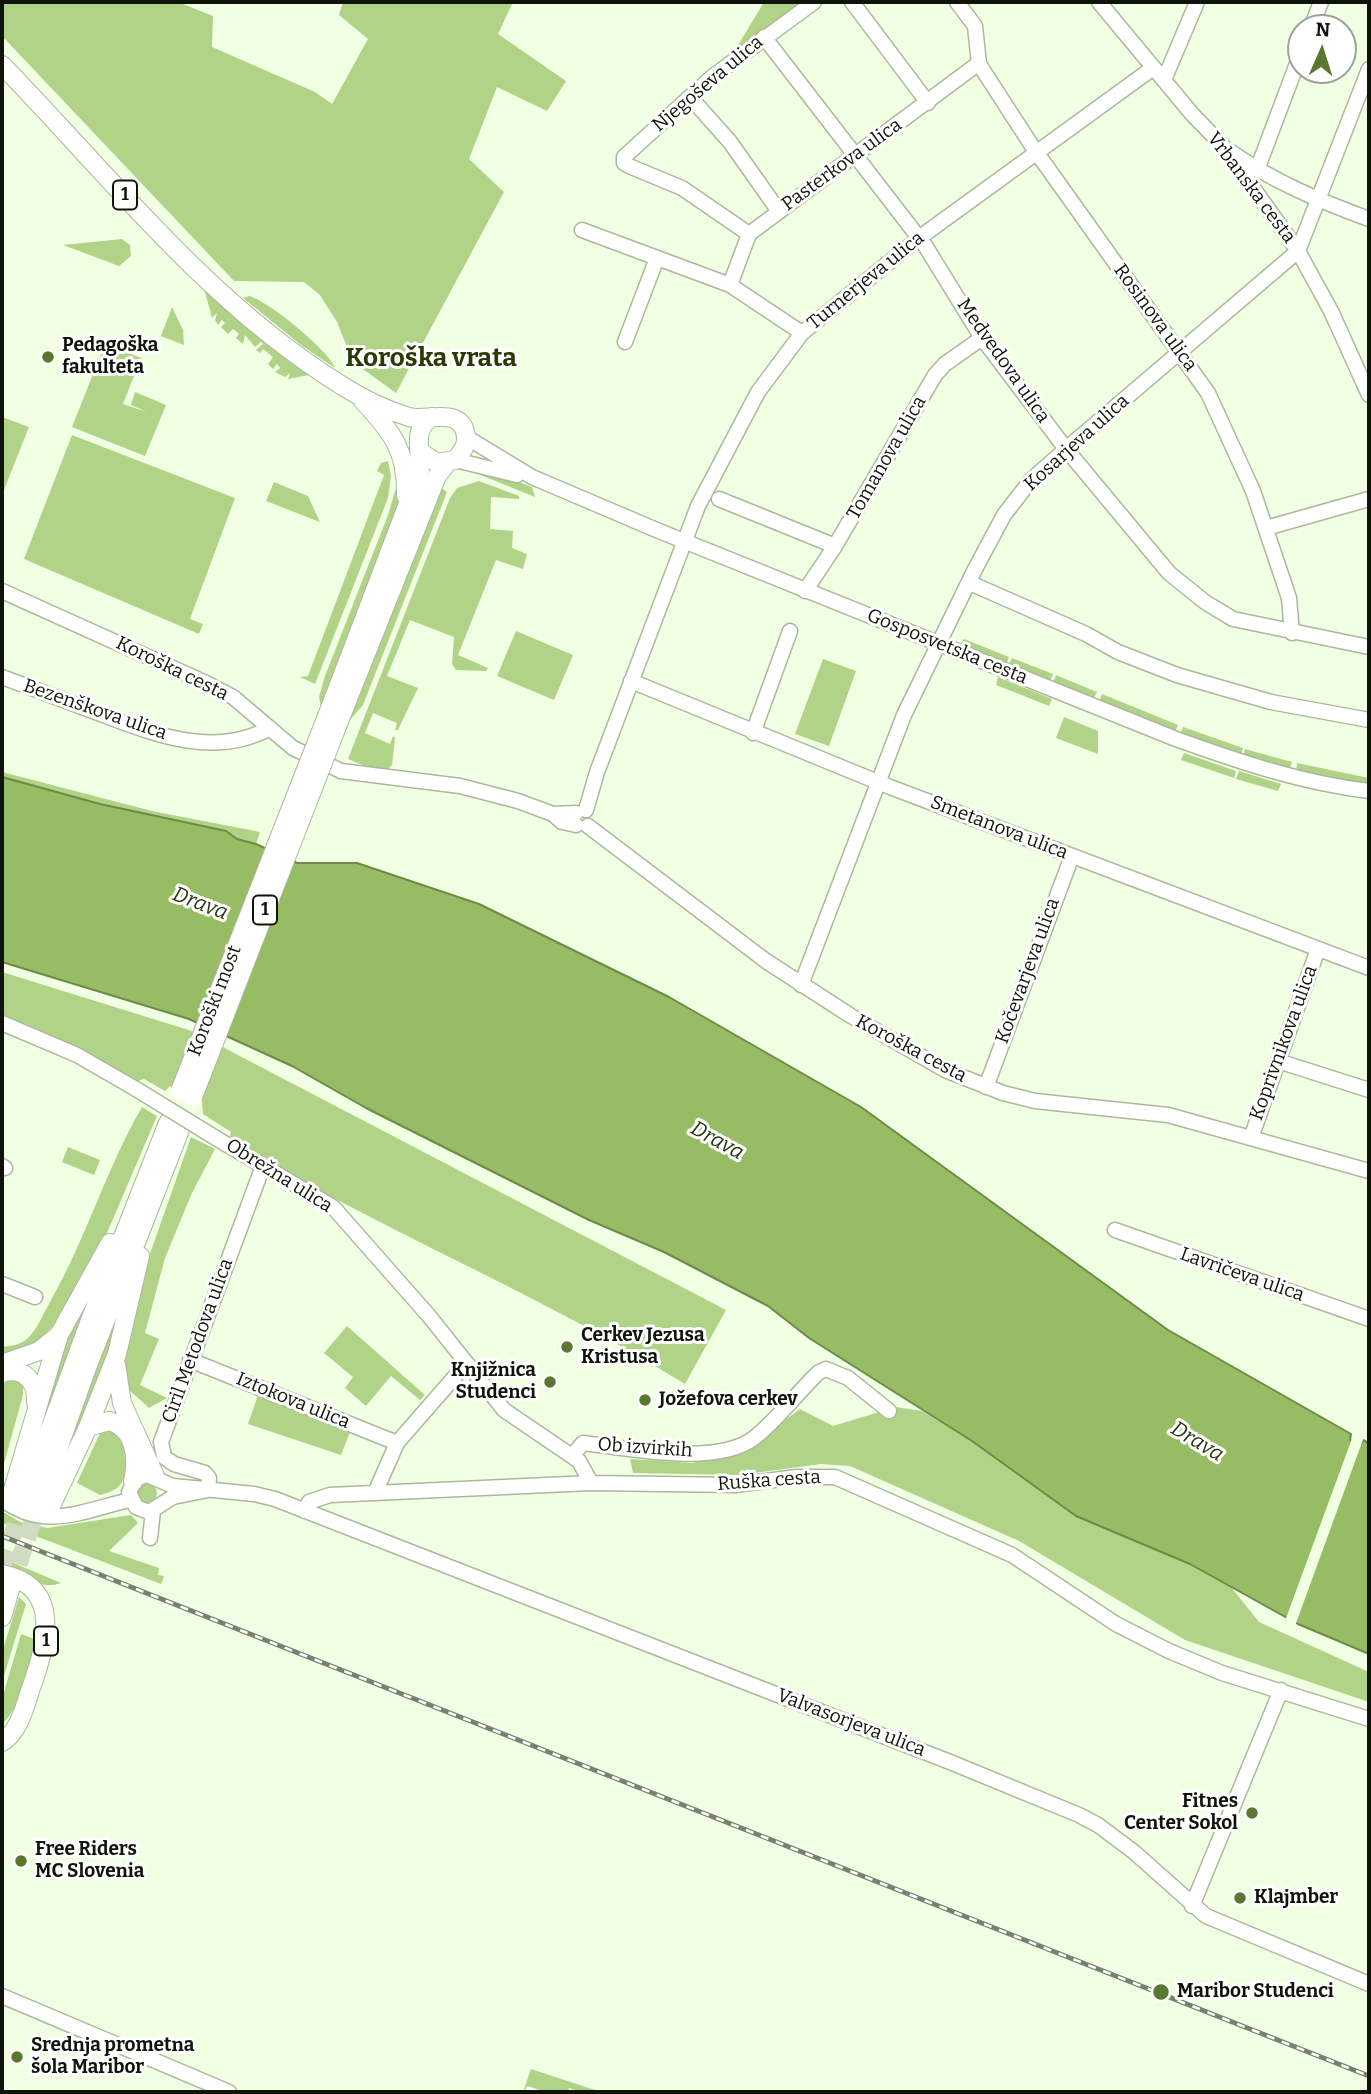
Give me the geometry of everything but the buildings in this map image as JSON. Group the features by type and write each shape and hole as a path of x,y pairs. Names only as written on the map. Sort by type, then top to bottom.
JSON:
{"main road":[{"name":"1","path":"2,65 214,286 285,347 359,396 420,445 419,475 332,720"},
{"name":"1","path":"332,720 437,476 461,454 466,438 456,419 445,415 407,416 359,396"},
{"name":"1","path":"359,396 390,430 401,453 406,475 402,520"},
{"path":"432,417 423,425 420,445 429,460 451,461"},
{"name":"Koroški most","path":"184,1101 332,720"},
{"path":"25,1500 174,1126"},
{"path":"35,1409 59,1335 121,1220 143,1203"},
{"path":"25,1500 88,1427 117,1354 146,1234 143,1203"},
{"path":"2,1364 39,1351 59,1335"},
{"path":"117,1354 116,1373 122,1403 159,1480"},
{"path":"2,1373 16,1372 28,1377 35,1388 25,1500"},
{"path":"88,1427 109,1421 124,1429 136,1459 133,1482"},
{"name":"1","path":"2,1617 6,1582 24,1584 35,1594 47,1623 44,1650 2,1742"}],"street":[{"name":"Njegoševa ulica","path":"749,234 682,188 624,163 627,153 690,97 764,37 814,2"},
{"path":"852,2 928,103"},
{"name":"Rosinova ulica","path":"957,2 975,26 979,63 1038,153 1208,393 1227,431 1266,528 1289,598 1292,633"},
{"name":"Vrbanska cesta","path":"1099,2 1153,68 1224,147 1298,251 1331,312 1369,396"},
{"path":"1164,80 1197,2"},
{"name":"Medvedova ulica","path":"764,37 919,238 982,338 1066,449 1169,573 1189,590 1233,618 1369,648"},
{"name":"Pasterkova ulica","path":"730,285 749,234 979,63"},
{"name":"Turnerjeva ulica","path":"581,818 698,506 758,392 802,333 919,238 1153,68"},
{"name":"Kosarjeva ulica","path":"801,985 904,715 1004,514 1031,481 1066,449 1298,251 1369,69"},
{"path":"1257,170 1289,84"},
{"path":"690,97 730,142 778,210"},
{"path":"1224,147 1257,170 1317,200 1369,219"},
{"path":"582,230 730,285 802,333"},
{"path":"625,342 657,258"},
{"name":"Tomanova ulica","path":"805,591 835,546 935,376 945,364 982,338"},
{"path":"466,438 532,477"},
{"path":"451,461 532,477"},
{"name":"Gosposvetska cesta","path":"532,477 805,591 1240,762 1324,786 1369,791"},
{"path":"719,499 835,546"},
{"path":"1266,528 1369,499"},
{"path":"970,583 1086,634 1118,652 1177,675 1271,702 1369,720"},
{"name":"Koroška cesta","path":"2,591 233,697 293,748 341,771 460,786 519,801 553,814 581,818 801,985 934,1065 986,1087 1035,1101 1168,1115 1369,1171"},
{"path":"754,733 790,631"},
{"name":"Bezenškova ulica","path":"2,677 155,734 187,741 219,744 244,740 270,728"},
{"name":"Smetanova ulica","path":"631,681 878,782 1369,968"},
{"name":"Kočevarjeva ulica","path":"986,1087 1072,856"},
{"name":"Koprivnikova ulica","path":"1251,1138 1318,949"},
{"name":"Obrežna ulica","path":"2,1023 77,1055 333,1207 429,1316 504,1409 572,1456 587,1472 591,1483"},
{"path":"1278,1061 1369,1090"},
{"name":"Ciril Metodova ulica","path":"208,1490 209,1478 205,1473 174,1464 164,1457 161,1450 190,1360 263,1166"},
{"name":"Lavričeva ulica","path":"1115,1230 1369,1319"},
{"path":"2,1284 34,1297"},
{"name":"Iztokova ulica","path":"190,1360 397,1443"},
{"path":"375,1493 397,1443 466,1365"},
{"name":"Ob izvirkih","path":"572,1456 583,1443 686,1453 733,1448 752,1440 811,1380 826,1369 848,1378 889,1411"},
{"path":"208,1490 183,1494 158,1507 140,1510 131,1500 133,1482 143,1475 208,1490 254,1494 305,1511"},
{"name":"Ruška cesta","path":"305,1511 309,1502 318,1497 375,1493 591,1483 735,1485 815,1475 849,1480 1012,1555 1099,1614 1169,1651 1222,1673 1369,1719"},
{"path":"150,1538 158,1507 166,1495 159,1480"},
{"path":"25,1500 27,1514 53,1518 131,1500"},
{"name":"Valvasorjeva ulica","path":"305,1511 950,1762 1079,1815 1098,1825 1134,1852 1192,1906 1221,1924 1369,1984"},
{"path":"1192,1906 1281,1690"},
{"path":"2,1996 229,2092"}],"shaded area":[{"path":"3,2 178,2 213,16 212,47 315,92 332,104 368,39 339,15 343,2 513,2 498,34 566,81 547,111 497,87 469,159 504,192 396,393 353,362 337,322 320,295 304,282 234,281 2,36"},
{"path":"764,2 808,2 731,57"},
{"path":"122,239 130,245 131,256 119,266 63,245"},
{"path":"203,285 309,375 288,379 290,373 285,377 275,372 280,368 277,364 273,369 268,364 273,357 263,349 260,353 256,350 263,344 261,342 255,347 245,335 243,344 236,338 239,334 233,329 228,334 221,327 225,323 222,320 218,325 215,320 217,313 212,318"},
{"path":"249,296 297,327 322,350 335,368 301,345 243,298"},
{"path":"172,307 183,330 184,345 161,336"},
{"path":"105,344 141,358 123,404 147,412 131,405 135,392 166,405 145,456 72,427"},
{"path":"2,417 29,427 2,495"},
{"path":"72,435 235,498 190,619 203,624 199,634 24,559"},
{"path":"388,461 391,476 388,498 315,684 300,677 308,676 384,475 377,471 381,463"},
{"path":"486,469 532,487 535,497 478,474"},
{"path":"396,471 400,501 321,707 319,697 325,676 388,515 396,488"},
{"path":"479,481 519,496 519,499 491,497 490,529 513,531 512,548 527,554 523,569 496,560 458,655 488,668 486,671 456,670 452,664 454,637 410,620 387,676 418,688 398,730 395,730 397,723 373,713 365,733 390,744 393,736 395,738 392,765 387,770 372,769 348,759 450,498 457,488"},
{"path":"274,482 308,496 320,522 266,501"},
{"path":"439,486 447,492 363,705 344,727"},
{"path":"516,631 573,655 554,700 497,676"},
{"path":"964,639 1009,657 1006,665 959,646"},
{"path":"1012,658 1053,674 1050,682 1008,666"},
{"path":"823,659 856,671 829,746 795,734"},
{"path":"1056,675 1097,692 1093,700 1053,682"},
{"path":"998,677 1052,699 1049,706 996,685"},
{"path":"1102,694 1178,725 1175,732 1099,702"},
{"path":"1064,717 1098,731 1098,754 1056,738"},
{"path":"1183,727 1243,748 1240,757 1180,735"},
{"path":"1245,749 1292,762 1290,768 1243,757"},
{"path":"1184,753 1236,771 1234,778 1181,760"},
{"path":"1297,763 1369,778 1369,783 1354,783 1296,772"},
{"path":"1239,771 1281,784 1278,791 1236,779"},
{"path":"2,772 152,811 260,832 256,844 237,839 226,831 100,804 2,777"},
{"path":"2,972 192,1031 726,1310 685,1384 630,1351 289,1174 234,1142 230,1137 231,1132 203,1114 202,1101 170,1086 165,1091 144,1079 135,1082 87,1053 2,1018"},
{"path":"142,1107 157,1116 107,1233 55,1324 36,1343 2,1355 2,1347 24,1341 40,1322 75,1254"},
{"path":"191,1137 215,1149 192,1193 165,1258 145,1333 159,1339 140,1385 167,1398 149,1408 127,1388 125,1361 145,1268"},
{"path":"68,1147 100,1160 94,1175 62,1162"},
{"path":"106,1261 19,1497 54,1363"},
{"path":"130,1271 115,1344 47,1503"},
{"path":"347,1326 425,1395 420,1400 391,1376 366,1406 345,1388 353,1377 324,1353"},
{"path":"9,1380 19,1381 23,1386 23,1395 2,1471 2,1385"},
{"path":"258,1395 350,1432 341,1455 248,1424"},
{"path":"896,1407 922,1411 972,1441 1076,1516 1190,1564 1231,1587 1259,1622 1369,1672 1369,1702 1185,1640 1019,1541 850,1466 821,1464 739,1475 633,1473 630,1459 692,1463 741,1453 800,1409 833,1426"},
{"path":"106,1430 120,1438 124,1445 127,1471 120,1485 100,1495 77,1483 100,1433"},
{"path":"147,1483 154,1486 157,1493 154,1500 147,1503 140,1500 137,1493 140,1486"},
{"path":"2,1511 20,1522 47,1528 131,1515 138,1523 109,1551 159,1568 158,1575 164,1576 161,1584 2,1523"},
{"path":"2,1558 61,1583 38,1583 2,1565"},
{"path":"19,1597 26,1604 2,1682 2,1653"},
{"path":"21,1634 35,1639 19,1698 8,1718 2,1723 2,1699"},
{"path":"531,2069 601,2092 580,2092 569,2088 568,2092 545,2092 528,2086 523,2092"}],"water":[{"name":"Drava","path":"2,777 100,804 226,831 237,839 256,844 297,863 357,863 479,904 669,997 861,1107 1168,1330 1351,1434 1350,1440 1361,1444 1363,1440 1369,1443 1369,1654 1298,1624 1190,1564 1076,1516 972,1441 809,1338 768,1306 664,1252 589,1220 366,1108 292,1066 189,1019 2,962"}],"pier":[{"path":"1354,1433 1354,1438 1360,1440 1364,1437 1295,1626 1285,1621"}],"tunnel":[{"path":"2,1567 24,1500"},
{"path":"10,1590 38,1505"}],"railway":[{"path":"2,1536 1369,2076"}],"place":[{"name":"Pedagoška fakulteta","path":"48,357"},
{"name":"Cerkev Jezusa Kristusa","path":"567,1347"},
{"name":"Knjižnica Studenci","path":"550,1382"},
{"name":"Jožefova cerkev","path":"645,1400"},
{"name":"Fitnes Center Sokol","path":"1252,1813"},
{"name":"Free Riders MC Slovenia","path":"21,1861"},
{"name":"Klajmber","path":"1240,1898"},
{"name":"Maribor Studenci","path":"1161,1992"},
{"name":"Srednja prometna šola Maribor","path":"17,2057"}],"district":[{"name":"Koroška vrata","path":"431,359"}]}
